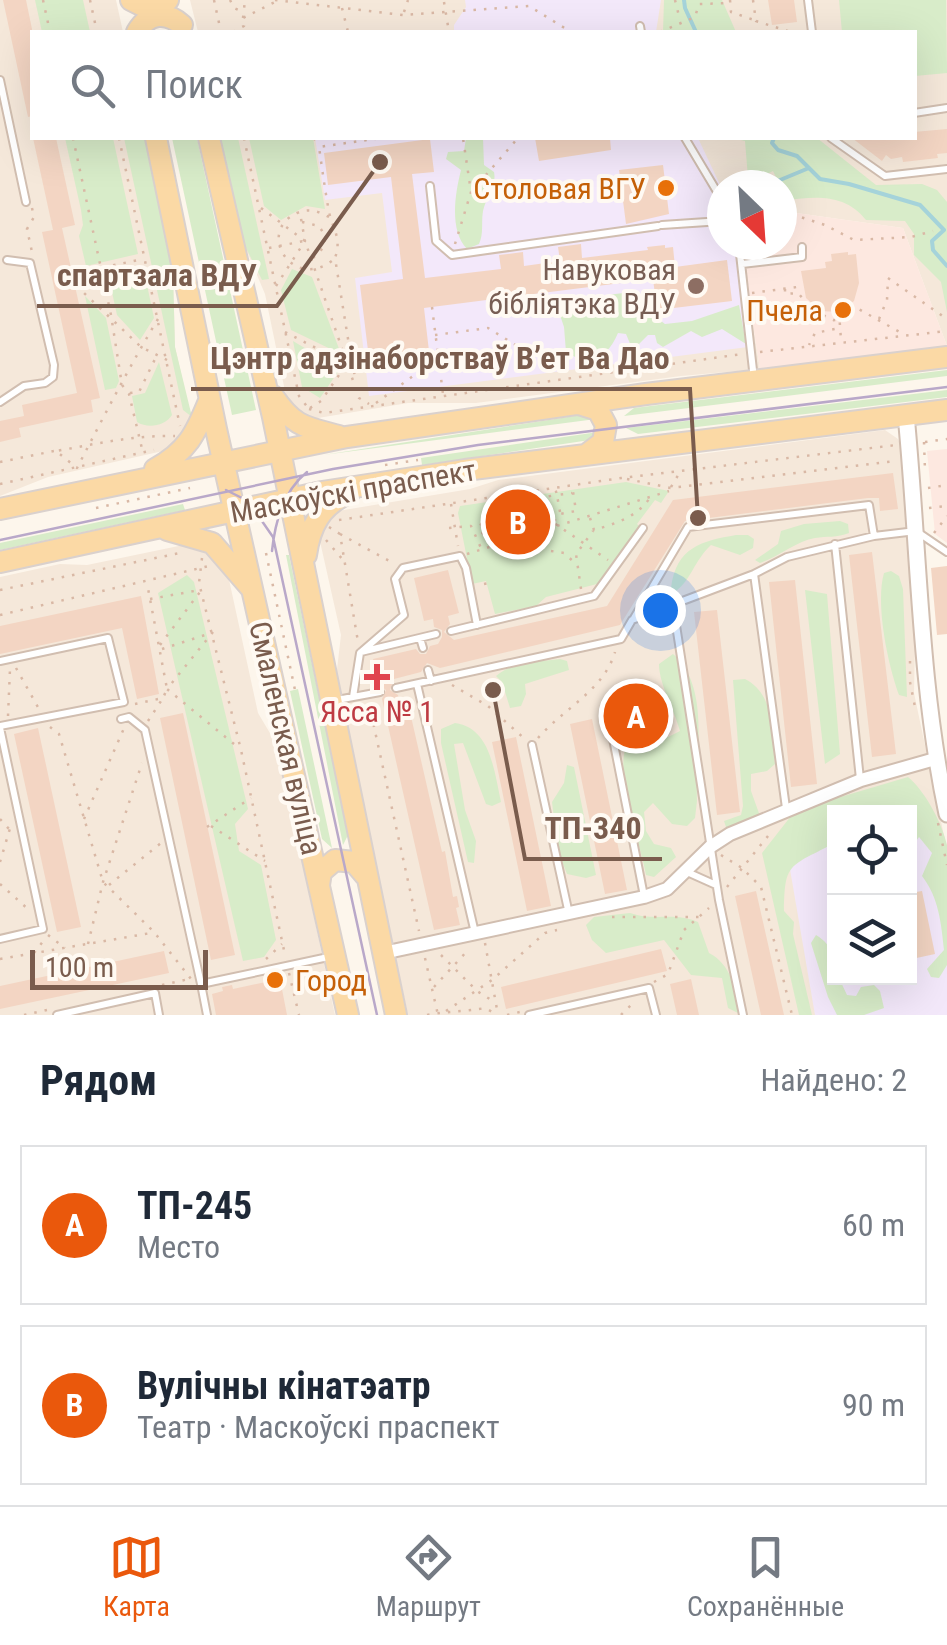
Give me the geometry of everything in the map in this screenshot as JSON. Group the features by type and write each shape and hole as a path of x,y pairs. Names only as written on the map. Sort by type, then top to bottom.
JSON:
{"main road":[{"path":"130,0 149,8 168,0"},
{"path":"130,0 136,30"},
{"path":"177,0 183,29"},
{"path":"138,30 157,16 168,16 183,29"},
{"name":"Смаленская вуліца","path":"156,140 348,1015"},
{"name":"Смаленская вуліца","path":"209,140 280,451 396,1015"},
{"name":"Маскоўскі праспект","path":"0,509 347,438 628,397 947,357"},
{"path":"266,386 292,421 347,438"},
{"path":"628,397 616,412 615,424 620,436 637,447"},
{"path":"135,480 185,450 210,398"},
{"path":"577,404 598,410 606,425 604,442 585,454"},
{"name":"Маскоўскі праспект","path":"0,562 290,498 364,486 637,447 947,410"},
{"path":"304,574 310,534 319,514 337,498 364,486"},
{"path":"149,530 175,530 212,543 254,593"},
{"path":"309,840 322,851 336,852 348,846 356,831"},
{"path":"319,885 324,867 341,858 354,862 366,877"}],"street":[{"path":"906,415 923,535 920,630 947,814"},
{"path":"383,954 479,934 566,922 667,889 730,834 860,780 941,757"}],"lane":[{"path":"808,0 812,30"},
{"path":"0,80 26,202"},
{"path":"917,113 947,108"},
{"path":"686,140 707,175"},
{"path":"834,140 885,176 947,169"},
{"path":"430,186 436,241 452,254 707,222"},
{"path":"742,264 802,258 802,246"},
{"path":"0,402 24,386 46,383 53,377 54,365 30,263 7,260"},
{"path":"741,260 754,380"},
{"path":"396,688 621,639 688,527 868,505 874,536"},
{"path":"452,630 594,596 643,528"},
{"path":"632,620 754,574 787,557 836,544 874,536 923,535 947,552"},
{"path":"836,544 860,780"},
{"path":"353,697 360,652 404,615 395,579 404,568 460,556 477,625"},
{"path":"754,574 786,810"},
{"path":"673,606 718,900 743,1015"},
{"path":"360,652 436,634"},
{"path":"0,661 108,638 124,702 3,727 43,929 0,939"},
{"path":"420,638 423,648"},
{"path":"428,670 430,680"},
{"path":"417,684 479,934"},
{"path":"330,702 380,692"},
{"path":"125,718 145,730 207,1015"},
{"path":"611,730 644,897"},
{"path":"532,745 566,922"},
{"path":"686,871 716,885"},
{"path":"201,984 287,962 334,956"},
{"path":"529,1015 649,988 656,1015"},
{"path":"57,1015 155,993 160,1015"}],"path":[{"path":"43,0 50,30"},
{"path":"90,0 97,30"},
{"path":"214,0 221,30"},
{"path":"230,0 243,15"},
{"path":"245,30 246,0"},
{"path":"243,15 275,0 403,15 529,6 568,30"},
{"path":"403,15 408,0"},
{"path":"675,0 683,20"},
{"path":"753,0 756,21"},
{"path":"664,30 695,17 699,4 730,1 731,12 785,30"},
{"path":"444,2 449,30"},
{"path":"342,8 348,30"},
{"path":"237,30 244,26"},
{"path":"73,140 122,384 129,394 143,453"},
{"path":"119,140 182,436"},
{"path":"244,140 299,396 308,409 324,413 752,353 947,331"},
{"path":"308,409 322,401 347,364 349,344 335,258 338,234 330,217 315,140"},
{"path":"319,147 367,140"},
{"path":"463,140 471,192"},
{"path":"452,254 471,192 516,140"},
{"path":"260,208 305,241"},
{"path":"282,224 300,212 319,211 330,217"},
{"path":"300,212 305,241 350,373 360,398 372,406"},
{"path":"797,216 854,240 911,237 933,231"},
{"path":"302,222 320,226 325,235 324,248 311,259"},
{"path":"282,224 280,246 300,269 315,269 335,258"},
{"path":"325,235 338,234"},
{"path":"269,248 305,241"},
{"path":"276,288 305,241"},
{"path":"72,274 145,258"},
{"path":"78,273 83,292 141,346 167,360"},
{"path":"879,319 887,300 888,278 947,320"},
{"path":"758,293 797,287"},
{"path":"785,289 785,294 798,293 814,311 834,320 835,329 815,333 808,346"},
{"path":"432,307 443,395"},
{"path":"843,318 856,307 906,336"},
{"path":"838,312 841,342"},
{"path":"76,468 158,319"},
{"path":"372,406 438,360 522,349 488,328 435,335"},
{"path":"285,332 347,364"},
{"path":"129,394 139,392 157,356"},
{"path":"350,373 430,364"},
{"path":"0,462 138,435 182,436"},
{"path":"0,484 143,453 182,436"},
{"path":"919,443 947,439"},
{"path":"404,568 340,534 327,522 572,484 584,486 681,470 819,457 902,444"},
{"path":"56,450 76,468"},
{"path":"451,503 452,527 460,556 670,490 898,460"},
{"path":"670,490 681,470"},
{"path":"621,478 670,490"},
{"path":"553,522 576,512 578,504 572,484"},
{"path":"926,488 947,485"},
{"path":"555,487 564,514"},
{"path":"96,508 190,488"},
{"path":"522,501 564,493 576,496"},
{"path":"512,494 618,567"},
{"path":"530,506 537,498"},
{"path":"581,590 576,564 582,542 598,529 648,505 650,498"},
{"path":"928,508 947,506"},
{"path":"504,532 504,512 528,508 531,528"},
{"path":"482,549 478,530 482,518 493,514 502,521 504,532"},
{"path":"923,535 947,516"},
{"path":"452,527 471,526 495,538 504,532 540,525 546,517"},
{"path":"590,517 598,529"},
{"path":"519,529 526,551 532,552"},
{"path":"340,534 360,652"},
{"path":"495,538 498,547"},
{"path":"326,539 344,562"},
{"path":"551,551 578,550"},
{"path":"0,590 184,552"},
{"path":"564,552 576,564"},
{"path":"266,554 295,690"},
{"path":"2,626 0,615 200,567 202,590 299,1015"},
{"path":"146,582 167,690 241,750"},
{"path":"484,584 494,582"},
{"path":"150,600 202,590"},
{"path":"160,648 202,590"},
{"path":"160,648 212,632"},
{"path":"146,736 148,718 212,632"},
{"path":"440,678 488,706 532,745 548,726 587,694 612,664 616,651 613,641"},
{"path":"10,658 44,718"},
{"path":"3,727 10,658"},
{"path":"366,694 438,1014"},
{"path":"124,702 135,704 164,698"},
{"path":"83,821 125,718"},
{"path":"59,734 103,882 154,932 190,979 201,984"},
{"path":"88,944 103,882 143,762"},
{"path":"252,797 209,827 266,861"},
{"path":"0,862 17,806"},
{"path":"654,982 668,974 684,930 718,900 776,826"},
{"path":"108,886 169,838"},
{"path":"710,848 742,868 761,888 792,1015"},
{"path":"0,884 42,921"},
{"path":"610,917 699,916"},
{"path":"427,1015 446,1011 492,980 546,933 566,922"},
{"path":"0,959 154,932"},
{"path":"432,989 479,934"},
{"path":"479,934 498,1015"},
{"path":"34,953 48,935"},
{"path":"283,943 260,964 287,962"},
{"path":"425,945 496,1003"},
{"path":"446,1011 455,1014 484,1008 498,1015"}],"shaded area":[{"path":"0,0 116,0 123,30 30,30 30,140 145,140 173,274 175,347 193,425 176,448 48,477 0,496"},
{"path":"190,0 947,0 947,346 903,228 797,213 797,170 707,170 707,260 742,260 760,369 476,403 408,403 312,419 290,408 265,294 238,230 221,140 917,140 917,30 198,30"},
{"path":"465,0 661,0 656,30 454,30 466,7"},
{"path":"315,140 699,140 713,170 707,170 707,260 739,260 748,347 369,396 355,278 392,272 382,193 325,200"},
{"path":"797,213 903,228 947,346 760,369 742,260 797,260"},
{"path":"885,430 898,439 903,450 915,644 914,693 947,850 947,1015 408,1015 336,678 341,635 319,537 323,518 338,511 470,489 498,480"},
{"path":"947,449 947,543 935,534 927,451"},
{"path":"193,543 206,544 228,575 258,713 277,745 335,1015 0,1015 0,577 60,564 87,565"},
{"path":"929,818 947,898 947,1015 815,1015 786,846 827,838 827,985 917,985 917,821"}],"green space":[{"path":"35,0 83,0 90,30 42,30"},
{"path":"664,0 722,0 735,30 663,30"},
{"path":"839,0 946,0 947,73 917,76 917,30 842,30"},
{"path":"65,140 113,140 138,254 86,266 79,236 83,225"},
{"path":"124,140 145,140 173,274 175,347 192,417 183,410"},
{"path":"172,140 197,140 256,410 232,415"},
{"path":"217,140 238,140 269,279 262,280 238,232"},
{"path":"249,140 313,140 325,209 306,206 281,220 264,206"},
{"path":"466,140 483,140 484,165 495,177 483,211 479,244 467,249 456,222 461,170 446,159 448,152 464,151"},
{"path":"741,140 820,140 876,185 922,184 937,190 947,202 947,312 941,282 914,255 914,234 905,221 866,220 840,201 797,199 797,170 747,170 745,141"},
{"path":"143,266 154,318 140,340 117,315 108,274"},
{"path":"292,269 312,277 341,354 291,330 281,290"},
{"path":"631,292 647,297 653,315 665,324 692,321 739,305 746,344 722,329 702,337 691,331 663,347 655,335 631,346 626,334 618,333 604,354 583,359 566,352 559,312 530,310 529,305"},
{"path":"85,296 106,318 119,381 116,388 105,390"},
{"path":"293,341 340,369 320,398 302,387"},
{"path":"159,362 172,415 151,426 137,422 132,396 145,393"},
{"path":"947,370 947,376 624,416 634,408"},
{"path":"947,390 947,397 638,434 626,428"},
{"path":"587,414 596,419 323,455"},
{"path":"598,432 590,440 422,465 421,458"},
{"path":"626,482 669,491 661,503 655,500 597,584 546,597 536,606 495,614 486,581 472,584 458,513 460,506"},
{"path":"183,504 185,510 0,550 0,543"},
{"path":"804,524 848,524 849,533 808,540 760,563 755,560 778,544 781,531"},
{"path":"736,535 754,539 753,548 740,555 711,545 681,587 676,591 671,588 678,563 693,548"},
{"path":"286,555 348,835 343,845"},
{"path":"891,571 899,576 903,589 907,697 899,695 884,634 882,586 884,573"},
{"path":"187,575 194,582 248,809 235,824 239,851 261,865 276,940 264,957 243,961 158,593"},
{"path":"805,590 827,594 840,754 825,764"},
{"path":"673,654 685,668 697,703 697,801 695,818 687,826 672,824 653,803 644,812 646,831 654,844 671,848 676,857 654,877 646,875 629,807 624,755 630,740 654,725 668,737 680,731 659,664"},
{"path":"567,661 569,670 525,684 521,706 510,708 502,682 496,676 518,665"},
{"path":"745,679 755,686 767,705 775,764 767,771 751,774 751,791 760,816 727,830 724,821 741,815 743,806 733,680"},
{"path":"298,689 332,848 322,839 290,691"},
{"path":"455,723 467,727 484,742 501,802 486,804 463,743 454,744 465,810 476,841 474,863 468,862 441,743 441,729"},
{"path":"567,765 574,767 596,875 586,878 567,874 558,851 552,802 564,783"},
{"path":"908,777 921,790 947,845 947,965 939,978 931,977 927,969 944,950 936,902 922,876 932,853 919,837 917,840 917,805 827,805 827,847 796,864 787,876 784,911 794,922 793,934 812,1015 799,1015 762,853 791,816"},
{"path":"630,913 698,922 709,953 723,964 731,979 738,1013 728,1008 722,978 691,975 664,940 606,953 592,940 586,925 594,917"},
{"path":"816,935 827,945 827,985 842,985 847,995 856,996 861,987 874,985 880,991 884,1008 864,1015 837,1015 811,943"}],"building":[{"path":"3,0 26,0 32,29 28,117"},
{"path":"768,0 794,0 797,22 772,25"},
{"path":"947,129 947,153 937,154 938,158 903,162 902,157 891,159 886,155 882,161 855,140 917,140 917,132"},
{"path":"33,140 56,140 75,225 62,228 100,398 91,400 93,412 19,428 21,437 0,442 0,421 24,416 22,405 77,393 42,232 53,230"},
{"path":"430,140 434,172 412,174 425,278 501,269 499,255 523,252 524,266 560,261 558,247 581,244 582,258 665,245 673,247 675,267 727,260 732,301 657,310 653,279 424,308 430,360 370,367 360,285 403,279 391,177 328,185 324,153"},
{"path":"535,140 610,140 611,150 539,161"},
{"path":"663,165 669,214 626,224 619,170"},
{"path":"831,254 856,254 859,283 854,301 839,312 820,311 806,298 801,271 826,268 825,262 832,261"},
{"path":"893,473 898,509 880,511 879,498 868,498 685,521 620,625 440,668 427,663 421,672 394,679 390,690 398,695 399,701 407,699 453,897 457,896 459,907 456,908 460,925 434,930 382,699 386,690 379,685 373,659 416,649 426,654 442,637 442,630 434,627 433,619 424,621 414,578 448,570 459,613 448,616 450,624 444,632 454,640 607,606 673,500"},
{"path":"872,552 896,754 872,757 849,555"},
{"path":"947,566 947,634 937,635 931,568"},
{"path":"795,580 817,784 791,787 769,582"},
{"path":"141,596 159,694 137,699 122,628 0,654 0,626"},
{"path":"717,610 740,812 717,815 694,612"},
{"path":"183,713 235,955 211,960 160,718"},
{"path":"592,719 627,890 605,894 570,724"},
{"path":"38,728 81,927 57,932 14,734"},
{"path":"516,737 551,906 527,911 492,742"},
{"path":"756,891 784,1015 761,1015 735,896"},
{"path":"922,891 935,954 917,958 917,895"},
{"path":"661,949 667,971 506,1009 501,987"},
{"path":"164,951 169,973 0,1009 0,986"},
{"path":"280,979 287,1015 216,1015 212,994 223,991 222,987 232,985 233,989"},
{"path":"691,979 699,1015 677,1015 670,984"}],"waterway":[{"path":"684,0 695,30"},
{"path":"773,140 778,150 797,156 820,179 920,205 944,230 932,241 933,250 947,266"},
{"path":"797,173 809,168"}],"tram line":[{"path":"0,540 333,469 478,445 947,387"},
{"path":"272,551 282,508 292,488 307,472"},
{"path":"226,490 248,501 273,537 377,1015"}],"place":[{"name":"спартзала ВДУ","path":"380,162"},
{"name":"Столовая ВГУ","path":"666,188"},
{"name":"Навуковая бібліятэка ВДУ","path":"696,286"},
{"name":"Пчела","path":"843,310"},
{"name":"Цэнтр адзінаборстваў Вʼет Ва Дао","path":"698,518"},
{"name":"Вулічны кінатэатр","path":"518,522"},
{"name":"Ясса № 1","path":"377,677"},
{"name":"ТП-340","path":"493,690"},
{"name":"ТП-245","path":"636,716"},
{"name":"Город","path":"275,980"}]}
